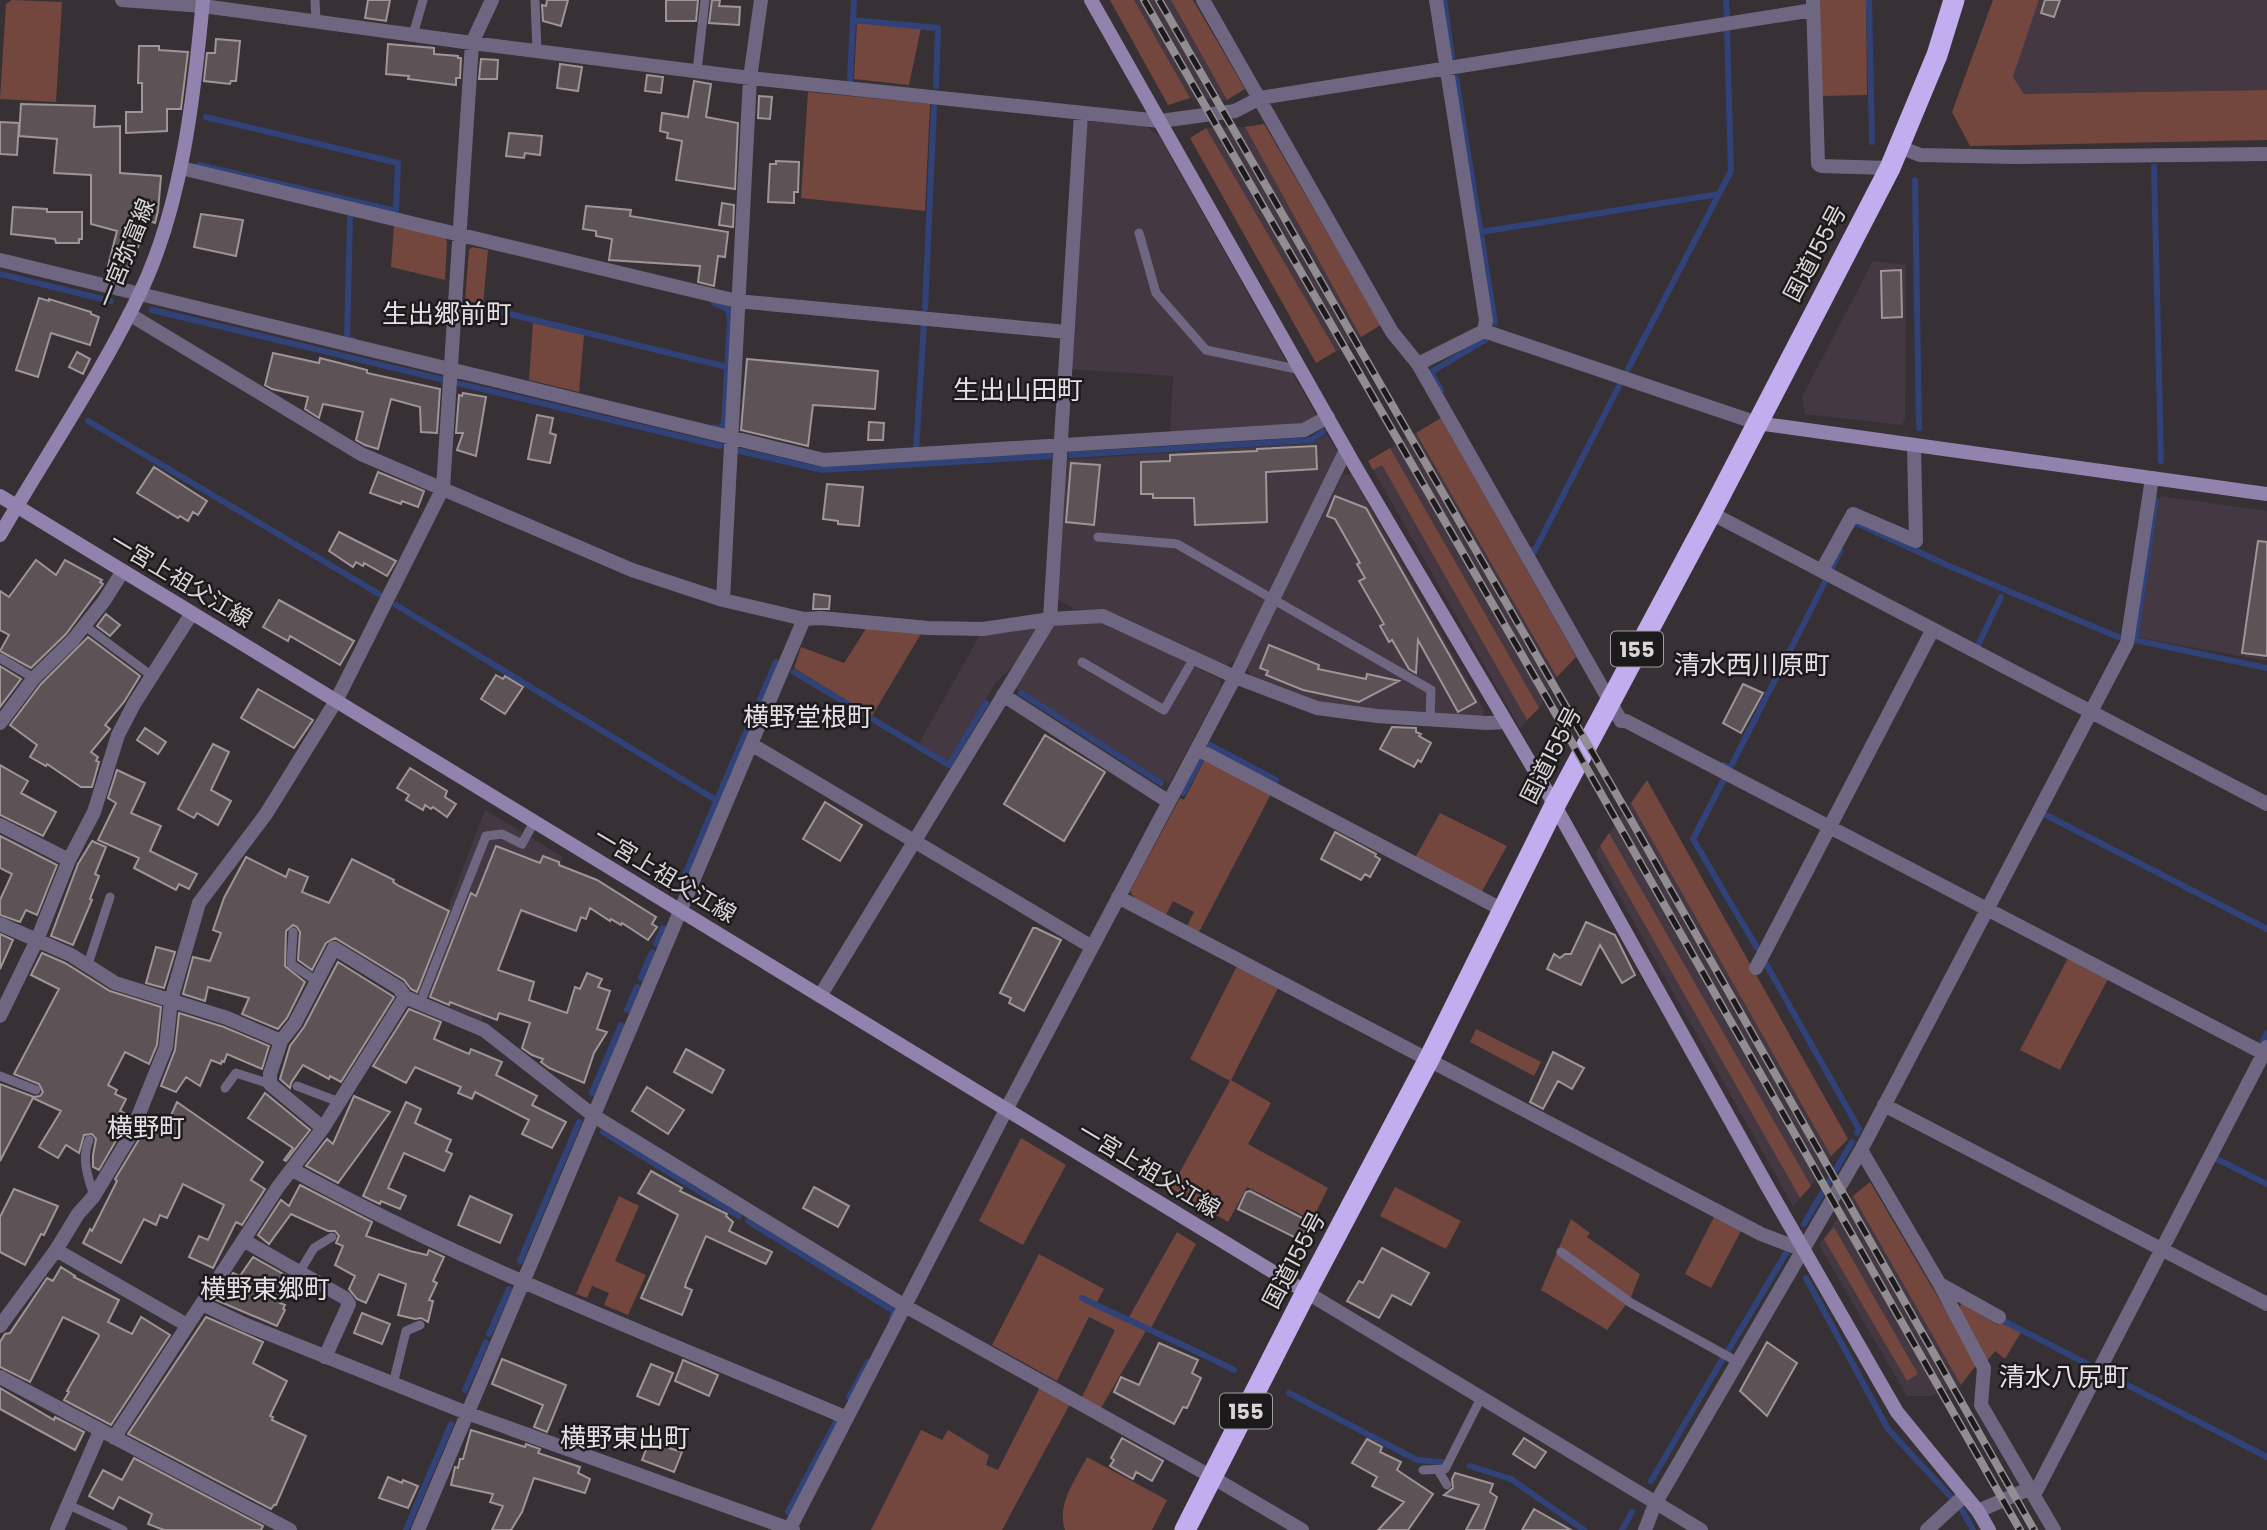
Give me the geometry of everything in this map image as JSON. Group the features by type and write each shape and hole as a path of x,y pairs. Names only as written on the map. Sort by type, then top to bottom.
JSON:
{"highway":[{"name":"国道155号","path":"1185,1530 1429,1059 1555,805 1711,513 1890,168 1937,55 1954,0"}],"street":[{"path":"122,0 203,3 316,22 750,78 1160,121 1235,111 1260,99 1447,70 1813,5 1818,164 1890,168"},
{"path":"0,1325 56,1250 78,1214 94,1196 130,1136 166,1047 171,1000 200,902 266,814 336,701 443,488 472,43 492,0"},
{"path":"723,600 750,78 761,0"},
{"path":"1091,0 1346,450 1555,805 1803,1250 1897,1412 1978,1511 1989,1530"},
{"path":"1203,0 1392,332 1418,364 1621,721 1626,721 2266,1052 2032,1491 1978,1511"},
{"path":"1436,0 1486,320 1484,331"},
{"name":"一宮弥富線","path":"0,535 140,294 165,227 181,168 203,3"},
{"path":"820,996 1049,619 1081,113"},
{"path":"1900,147 1920,155 2016,157 2267,154"},
{"path":"181,168 737,300 1068,332"},
{"path":"0,260 140,294 450,378 731,437 824,460 1304,430 1328,417"},
{"path":"129,314 361,454 632,570 723,600 804,620 821,618 928,628 983,629 1049,619 1103,616 1235,677 1317,708 1377,716 1506,722"},
{"path":"1418,364 1484,331 1757,423 2267,494"},
{"path":"1822,570 1853,514 1916,541 1914,446"},
{"path":"202,1304 325,1357 467,1413 790,1530 1006,1110 1235,677 1346,450"},
{"path":"1644,1530 1655,1504 1861,1150 2127,643 2152,478"},
{"name":"一宮上祖父江線","path":"0,496 1306,1292"},
{"path":"1711,513 2267,804"},
{"path":"0,723 34,678 85,626 123,571"},
{"path":"0,1016 37,940 69,860 94,812 118,735 192,613"},
{"path":"418,1530 804,620"},
{"path":"1756,968 1933,629"},
{"path":"1003,695 1169,802"},
{"path":"751,744 1092,947"},
{"path":"1197,749 1503,910"},
{"path":"0,825 69,860"},
{"path":"1118,897 1429,1059 1522,1111 1761,1234 1803,1250"},
{"path":"0,924 71,955 115,983 227,1018 282,1041"},
{"path":"323,1128 270,1084 270,1074 282,1041 295,1023 334,948 399,988 405,997 484,1030 594,1116 905,1306 1302,1530"},
{"path":"114,1438 278,1187 323,1128 405,997"},
{"path":"1884,1105 2267,1304"},
{"path":"1861,1150 1939,1283 1984,1368 1981,1405 2054,1530"},
{"path":"293,1170 370,1212 524,1281 847,1418"},
{"path":"243,1240 345,1298 349,1304 325,1357"},
{"path":"56,1250 187,1325"},
{"path":"1939,1283 1999,1317"},
{"path":"1306,1292 1701,1530"},
{"path":"0,1377 284,1529"},
{"path":"58,1530 100,1431"},
{"path":"1927,1530 1965,1495"}],"lane":[{"path":"315,0 316,22"},
{"path":"413,35 424,0"},
{"path":"535,0 537,51"},
{"path":"697,71 705,0"},
{"path":"1139,233 1156,293 1206,350 1301,370"},
{"path":"1098,537 1177,544 1431,690 1430,719"},
{"path":"85,626 152,676"},
{"path":"0,658 34,678"},
{"path":"1082,663 1164,710 1194,658"},
{"path":"420,1003 486,836 502,834 522,844 534,822"},
{"path":"87,967 110,897"},
{"path":"293,932 291,964 315,980"},
{"path":"225,1088 236,1073 270,1084"},
{"path":"0,1076 36,1090"},
{"path":"297,1086 339,1102"},
{"path":"89,1140 84,1153 94,1196"},
{"path":"300,1271 314,1248 332,1237"},
{"path":"1561,1252 1631,1303 1738,1362"},
{"path":"393,1384 406,1331 420,1325"},
{"path":"1423,1470 1445,1469 1481,1398"},
{"path":"1438,1470 1447,1485"},
{"path":"69,1505 123,1530"}],"shaded area":[{"path":"12,0 62,2 56,102 0,99 6,4"},
{"path":"1110,0 1193,0 1245,89 1227,100 1190,98 1168,105"},
{"path":"1110,0 1134,0 1190,98 1168,105"},
{"path":"1171,0 1193,0 1245,89 1227,100"},
{"path":"1818,0 1866,0 1867,95 1821,96"},
{"path":"1993,0 2039,0 2013,77 2024,94 2267,90 2267,140 1970,146 1952,112"},
{"path":"2039,0 2267,0 2267,90 2024,94 2013,78"},
{"path":"857,23 921,28 909,85 854,79"},
{"path":"808,92 930,104 925,211 801,198"},
{"path":"1095,121 1146,126 1159,136 1318,418 1302,427 1170,435 1173,376 1070,369 1085,123"},
{"path":"1264,124 1381,325 1316,363 1190,138 1206,128"},
{"path":"1264,124 1381,325 1361,337 1245,127"},
{"path":"1206,128 1336,351 1316,363 1190,138"},
{"path":"394,225 444,235 447,242 445,280 391,267"},
{"path":"472,247 488,250 483,305 465,301 469,250"},
{"path":"1873,261 1906,265 1905,419 1902,425 1805,414 1802,397"},
{"path":"533,323 584,335 579,392 529,380"},
{"path":"1441,418 1576,657 1557,677 1539,708 1520,728 1368,461"},
{"path":"1441,418 1576,657 1557,677 1416,433"},
{"path":"1327,435 1339,454 1235,661 1224,666 1102,611 1074,609 1057,599 1063,460 1312,443"},
{"path":"1390,448 1539,708 1527,720 1382,465 1373,470 1368,461"},
{"path":"1351,474 1485,712 1481,716 1358,708 1320,702 1250,675 1247,667 1343,475"},
{"path":"2160,496 2267,511 2267,661 2138,637"},
{"path":"1057,622 1104,622 1220,679 1221,687 1169,784 1016,688"},
{"path":"1031,626 1036,630 1014,665 996,682 948,762 918,745 980,635"},
{"path":"867,627 922,632 872,716 794,668 801,647 844,663"},
{"path":"1205,759 1271,794 1199,932 1187,926 1194,912 1173,901 1166,915 1135,899 1130,891 1180,798 1184,800"},
{"path":"1647,780 1848,1139 1831,1156 1811,1186 1793,1206 1595,853"},
{"path":"1647,780 1848,1139 1831,1156 1631,803"},
{"path":"485,810 563,857 540,920 520,913 481,1021 416,992"},
{"path":"1440,813 1507,846 1481,893 1415,858"},
{"path":"1609,833 1811,1186 1800,1198 1600,846"},
{"path":"2068,958 2108,979 2060,1070 2020,1050"},
{"path":"1237,966 1278,988 1231,1080 1271,1103 1248,1144 1328,1188 1312,1220 1247,1187 1228,1222 1171,1188 1230,1081 1190,1059"},
{"path":"1476,1029 1541,1062 1534,1076 1470,1042"},
{"path":"1021,1138 1066,1165 1023,1245 979,1221"},
{"path":"1870,1182 1977,1364 1961,1385 1931,1396 1907,1396 1819,1245 1853,1196"},
{"path":"1870,1182 1977,1364 1961,1385 1853,1196"},
{"path":"1395,1187 1461,1221 1446,1249 1380,1216"},
{"path":"619,1196 639,1206 615,1261 646,1275 628,1315 604,1305 609,1293 592,1286 587,1298 576,1294"},
{"path":"1715,1215 1742,1229 1711,1288 1685,1274"},
{"path":"1571,1219 1590,1233 1587,1237 1640,1274 1630,1299 1607,1330 1541,1290"},
{"path":"1834,1227 1918,1374 1907,1381 1824,1239"},
{"path":"1177,1232 1196,1244 1151,1328 1129,1317"},
{"path":"1039,1254 1104,1289 1095,1306 1146,1331 1101,1408 1082,1397 1115,1330 1089,1317 1057,1381 992,1345"},
{"path":"1962,1303 1998,1325 2001,1321 2021,1332 2005,1359 1995,1351 1987,1361 1959,1308"},
{"path":"1040,1387 1070,1404 1002,1530 871,1530 921,1430 942,1440 948,1430 989,1455 986,1465 998,1470"},
{"path":"1087,1457 1167,1500 1152,1530 1065,1530 1065,1502"}],"building":[{"path":"368,0 390,0 386,21 365,18"},
{"path":"547,0 568,0 561,26 543,21 542,5 546,6"},
{"path":"666,0 698,0 696,21 666,21"},
{"path":"712,0 720,0 719,6 740,7 739,25 709,23"},
{"path":"2045,0 2060,0 2054,17 2041,13"},
{"path":"216,39 240,41 236,81 231,81 230,84 204,81 207,53 215,53"},
{"path":"388,44 434,48 434,54 458,56 461,58 460,78 456,78 456,85 386,74"},
{"path":"139,46 159,46 159,50 188,52 181,109 167,109 167,131 126,133 126,112 142,112 142,83 138,83"},
{"path":"481,59 498,60 497,79 479,79"},
{"path":"560,64 582,67 578,91 557,88"},
{"path":"647,75 663,77 661,93 645,91"},
{"path":"694,81 711,84 706,117 738,123 735,189 676,180 682,141 667,138 668,133 660,131 662,113 688,117"},
{"path":"759,96 772,97 770,119 758,118"},
{"path":"21,104 95,106 94,127 120,126 120,173 161,176 155,223 146,220 138,247 134,246 127,272 118,277 106,274 117,231 91,224 91,175 54,173 57,139 19,136"},
{"path":"0,122 19,123 17,155 0,154"},
{"path":"509,133 542,136 540,155 525,153 524,158 506,156"},
{"path":"776,161 799,162 798,192 794,192 794,203 768,202 770,164 776,164"},
{"path":"722,203 734,205 733,227 719,225"},
{"path":"586,206 631,210 630,216 728,232 725,257 718,256 714,286 698,282 700,266 609,260 612,239 596,236 596,231 583,229"},
{"path":"13,207 47,209 47,212 82,212 82,239 79,239 79,243 56,243 55,239 11,234"},
{"path":"201,214 243,220 236,256 194,247"},
{"path":"1901,270 1902,317 1882,318 1881,271"},
{"path":"39,298 91,312 99,317 90,345 51,333 38,377 16,370"},
{"path":"77,352 90,359 83,374 69,367"},
{"path":"273,353 319,363 320,358 367,370 367,373 440,389 437,433 421,432 420,407 391,399 378,449 365,445 356,440 363,412 323,404 319,418 305,409 308,397 265,385"},
{"path":"747,359 878,371 875,409 813,405 808,446 741,430"},
{"path":"463,393 486,397 476,456 457,450 463,433 456,433 459,395 462,396"},
{"path":"537,415 553,418 550,433 556,435 550,463 528,459"},
{"path":"869,422 884,423 883,440 868,440"},
{"path":"1316,446 1317,469 1266,472 1267,522 1195,525 1194,498 1153,498 1153,494 1141,494 1141,462 1170,461 1170,455"},
{"path":"1071,463 1100,465 1094,525 1066,522"},
{"path":"154,467 207,501 198,515 193,512 188,521 180,516 178,518 137,493"},
{"path":"378,472 424,491 418,507 370,493"},
{"path":"827,484 863,487 859,526 823,519"},
{"path":"1335,496 1366,508 1476,702 1458,712 1418,640 1416,673 1409,669 1392,640 1389,642 1380,626 1384,624 1359,581 1365,578 1357,564 1360,563 1335,519 1327,516"},
{"path":"339,532 396,561 387,576 364,563 363,566 356,562 353,567 329,551"},
{"path":"2258,541 2267,542 2267,656 2242,653"},
{"path":"36,560 56,575 65,560 102,580 100,582 103,584 66,634 31,668 0,651 9,635 0,630 0,591 9,597"},
{"path":"814,594 830,596 829,609 813,609"},
{"path":"279,600 354,641 340,665 290,636 288,641 263,627"},
{"path":"106,614 120,625 110,636 97,626"},
{"path":"88,637 140,676 105,725 110,729 91,752 98,757 96,761 99,762 92,787 81,787 47,764 46,766 30,757 37,745 10,725 41,684"},
{"path":"1269,645 1319,665 1318,669 1366,679 1367,674 1399,681 1359,702 1303,690 1266,675 1268,671 1260,668"},
{"path":"0,666 21,679 0,707"},
{"path":"496,675 503,679 505,676 523,687 505,714 481,699"},
{"path":"1743,684 1763,693 1741,733 1723,723"},
{"path":"258,689 313,720 294,748 241,718"},
{"path":"1392,727 1416,728 1416,732 1421,734 1419,736 1431,743 1421,762 1418,760 1414,767 1380,749"},
{"path":"145,728 166,742 158,754 137,740"},
{"path":"1045,735 1105,772 1064,841 1004,804"},
{"path":"213,744 229,752 211,790 231,801 218,825 197,813 194,818 178,809"},
{"path":"0,765 28,781 21,793 56,812 43,836 0,815"},
{"path":"410,768 447,791 445,797 456,804 447,817 433,807 431,809 425,805 423,810 406,800 409,795 397,788"},
{"path":"117,770 145,783 131,813 161,826 150,851 197,874 189,889 179,884 176,890 134,868 139,858 98,840 116,803 108,798"},
{"path":"825,802 862,825 840,861 803,839"},
{"path":"1335,832 1376,854 1380,859 1370,877 1365,874 1361,880 1321,859"},
{"path":"0,836 57,865 37,915 26,910 20,922 0,915 0,900 12,874 0,868"},
{"path":"92,841 106,847 95,874 99,876 90,899 92,900 73,945 51,936 78,864"},
{"path":"496,846 540,863 543,856 559,862 559,865 597,880 656,917 652,924 657,927 648,940 622,923 621,925 611,919 610,921 590,908 586,919 581,917 576,931 521,910 498,970 534,982 529,1000 567,1013 575,987 580,989 587,973 602,979 598,987 610,991 597,1029 607,1032 594,1053 584,1083 549,1068 541,1062 543,1059 522,1048 530,1023 499,1013 497,1020 430,997 471,893 476,896"},
{"path":"246,857 286,877 289,869 308,877 302,892 329,903 352,859 449,911 417,992 404,980 335,938 326,943 312,970 298,960 300,932 293,925 286,931 285,966 305,982 287,1018 278,1029 242,1014 249,998 208,987 205,1001 183,994 193,957 210,961 221,933 213,930 224,898"},
{"path":"1586,922 1615,935 1635,975 1622,983 1600,945 1581,985 1547,969 1554,954 1560,958 1571,954"},
{"path":"1033,928 1061,940 1024,1011 1009,1003 1011,998 1000,993"},
{"path":"0,934 13,940 0,969"},
{"path":"156,947 175,952 164,988 146,983"},
{"path":"42,953 65,963 110,991 161,1007 157,1045 149,1064 125,1052 108,1085 117,1090 115,1094 126,1099 120,1111 128,1115 99,1170 93,1167 96,1139 92,1134 84,1135 79,1153 66,1145 58,1158 39,1147 61,1111 33,1098 0,1161 0,1084 34,1097 43,1092 39,1084 14,1074 59,989 31,975"},
{"path":"338,962 394,997 341,1082 330,1076 329,1079 303,1065 290,1088 280,1079 290,1046 304,1027"},
{"path":"409,1009 441,1022 434,1039 469,1054 471,1049 502,1062 496,1075 537,1096 532,1105 566,1122 552,1148 522,1134 529,1120 475,1092 472,1099 458,1093 461,1087 415,1067 406,1083 373,1066"},
{"path":"179,1013 224,1027 269,1046 262,1069 227,1054 221,1064 211,1060 200,1086 186,1077 176,1092 161,1086 175,1050"},
{"path":"686,1049 724,1070 712,1093 674,1072"},
{"path":"1553,1052 1584,1068 1572,1089 1558,1081 1543,1109 1530,1102"},
{"path":"647,1087 684,1110 668,1134 632,1111"},
{"path":"265,1093 310,1130 286,1161 284,1160 293,1148 248,1118"},
{"path":"354,1096 390,1112 338,1183 306,1166 327,1139 333,1144"},
{"path":"177,1102 263,1162 251,1180 265,1189 242,1225 236,1222 213,1268 189,1257 199,1236 208,1240 224,1205 183,1184 167,1218 160,1215 156,1225 144,1219 121,1263 83,1243 90,1229 92,1231 117,1181 115,1179 146,1123 164,1131"},
{"path":"406,1102 421,1109 415,1123 451,1140 446,1151 452,1154 444,1171 404,1153 388,1188 406,1196 400,1209 363,1196"},
{"path":"651,1171 682,1188 680,1191 727,1214 733,1222 729,1231 772,1252 766,1264 706,1236 686,1283 685,1287 692,1290 682,1315 641,1298 678,1215 638,1193"},
{"path":"300,1185 372,1222 366,1236 410,1251 427,1255 429,1250 444,1257 433,1281 437,1283 429,1300 433,1301 428,1322 421,1318 398,1315 406,1284 379,1274 366,1303 357,1299 349,1289 355,1276 335,1265 343,1246 336,1243 339,1236 335,1231 328,1231 291,1214 269,1244 258,1235 281,1200 289,1206"},
{"path":"814,1187 849,1206 838,1227 803,1208"},
{"path":"14,1189 58,1206 25,1265 0,1252 0,1217"},
{"path":"1250,1191 1310,1222 1300,1240 1238,1209 1246,1192"},
{"path":"470,1196 512,1215 500,1243 458,1225"},
{"path":"1382,1248 1429,1273 1411,1305 1392,1295 1379,1318 1347,1301 1359,1281 1363,1283"},
{"path":"253,1257 294,1280 280,1303 285,1305 285,1310 277,1326 216,1300 233,1273 240,1276"},
{"path":"61,1267 74,1277 119,1300 108,1322 132,1334 141,1317 170,1335 111,1425 64,1400 98,1334 63,1317 30,1382 0,1367 0,1342 5,1334 10,1333 47,1278 53,1281"},
{"path":"362,1313 390,1324 382,1344 354,1333"},
{"path":"206,1317 263,1342 253,1363 287,1381 270,1416 273,1417 272,1420 306,1436 276,1505 271,1509 128,1434"},
{"path":"1767,1342 1797,1363 1767,1416 1740,1391"},
{"path":"1159,1343 1198,1360 1192,1373 1201,1378 1187,1408 1183,1407 1174,1424 1114,1392 1121,1377 1139,1385"},
{"path":"502,1359 566,1385 547,1432 534,1427 543,1405 492,1384"},
{"path":"683,1360 718,1375 709,1396 675,1381"},
{"path":"651,1364 673,1373 659,1405 637,1396"},
{"path":"0,1388 54,1420 55,1417 84,1432 75,1450 0,1409"},
{"path":"471,1430 525,1447 526,1444 540,1449 538,1453 580,1467 578,1473 590,1479 585,1493 534,1478 522,1512 511,1530 492,1530 503,1506 490,1502 493,1494 451,1485 455,1467 458,1468 460,1459 463,1459"},
{"path":"1122,1438 1163,1461 1152,1481 1136,1472 1133,1479 1110,1466 1114,1460 1111,1458"},
{"path":"1524,1438 1546,1452 1535,1468 1513,1454"},
{"path":"1367,1439 1382,1447 1380,1452 1401,1462 1397,1470 1433,1494 1408,1530 1378,1530 1404,1502 1372,1486 1377,1477 1352,1463"},
{"path":"649,1442 682,1452 674,1472 642,1460"},
{"path":"134,1458 263,1526 261,1530 164,1530 148,1524 152,1514 119,1497 113,1509 89,1496 103,1470 122,1480"},
{"path":"1455,1473 1493,1484 1490,1492 1497,1497 1484,1530 1466,1530 1479,1505 1444,1495 1453,1488 1452,1479"},
{"path":"388,1477 418,1486 408,1508 379,1498"},
{"path":"1534,1509 1571,1530 1522,1530"}],"waterway":[{"path":"854,0 853,20 938,28 936,86"},
{"path":"1444,0 1452,57"},
{"path":"1726,0 1727,17"},
{"path":"1869,0 1872,142"},
{"path":"850,80 853,20"},
{"path":"1628,369 1731,171 1727,31"},
{"path":"1456,78 1495,323"},
{"path":"925,308 934,107"},
{"path":"199,165 396,211 398,163 206,117"},
{"path":"2154,167 2161,461"},
{"path":"1915,180 1919,428"},
{"path":"1481,232 1719,194"},
{"path":"350,218 347,339 353,340"},
{"path":"0,274 111,301"},
{"path":"464,303 727,367"},
{"path":"714,303 728,309 730,319 724,424 719,429 714,427"},
{"path":"152,310 720,446"},
{"path":"916,450 924,324"},
{"path":"1441,391 1431,372 1485,340"},
{"path":"1531,550 1533,554 1619,386"},
{"path":"88,421 379,594"},
{"path":"1071,455 1311,440 1323,432"},
{"path":"740,451 822,470 1050,456"},
{"path":"2156,501 2135,640 2267,668"},
{"path":"1852,526 1854,522 1949,566 2118,637"},
{"path":"1832,568 1840,551"},
{"path":"1723,765 1730,768 1826,580"},
{"path":"1978,645 2001,597"},
{"path":"396,605 716,800"},
{"path":"683,879 776,662"},
{"path":"794,672 949,765 986,703"},
{"path":"1021,693 1161,783"},
{"path":"1210,745 1276,780"},
{"path":"1183,793 1200,761"},
{"path":"1723,781 1693,839 1757,948"},
{"path":"2042,813 2267,929"},
{"path":"656,944 663,928"},
{"path":"641,978 652,952"},
{"path":"1766,964 1859,1129 1857,1133"},
{"path":"627,1010 637,987"},
{"path":"592,1093 621,1025"},
{"path":"2261,1045 2267,1033"},
{"path":"520,1261 579,1122"},
{"path":"603,1132 739,1216"},
{"path":"1804,1224 1852,1142"},
{"path":"2217,1159 2267,1184"},
{"path":"748,1221 895,1312 892,1318"},
{"path":"1729,1349 1786,1253"},
{"path":"1806,1278 1888,1429 1950,1496"},
{"path":"489,1334 509,1289"},
{"path":"1082,1298 1234,1370"},
{"path":"2004,1321 2093,1367"},
{"path":"465,1390 486,1342"},
{"path":"1651,1481 1722,1360"},
{"path":"849,1397 868,1362"},
{"path":"2106,1374 2267,1457"},
{"path":"1289,1393 1417,1460 1442,1462"},
{"path":"788,1512 836,1422"},
{"path":"406,1530 451,1424"},
{"path":"1470,1466 1511,1479 1584,1530"},
{"path":"1961,1508 1973,1530"},
{"path":"1622,1530 1632,1512"}],"railway":[{"path":"1144,0 1545,695 2020,1530"},
{"path":"1159,0 1626,811 2034,1530"}],"district":[{"name":"生出郷前町","path":"447,314"},
{"name":"生出山田町","path":"1018,390"},
{"name":"清水西川原町","path":"1752,665"},
{"name":"横野堂根町","path":"808,717"},
{"name":"横野町","path":"146,1128"},
{"name":"横野東郷町","path":"265,1289"},
{"name":"清水八尻町","path":"2064,1377"},
{"name":"横野東出町","path":"625,1438"}]}
